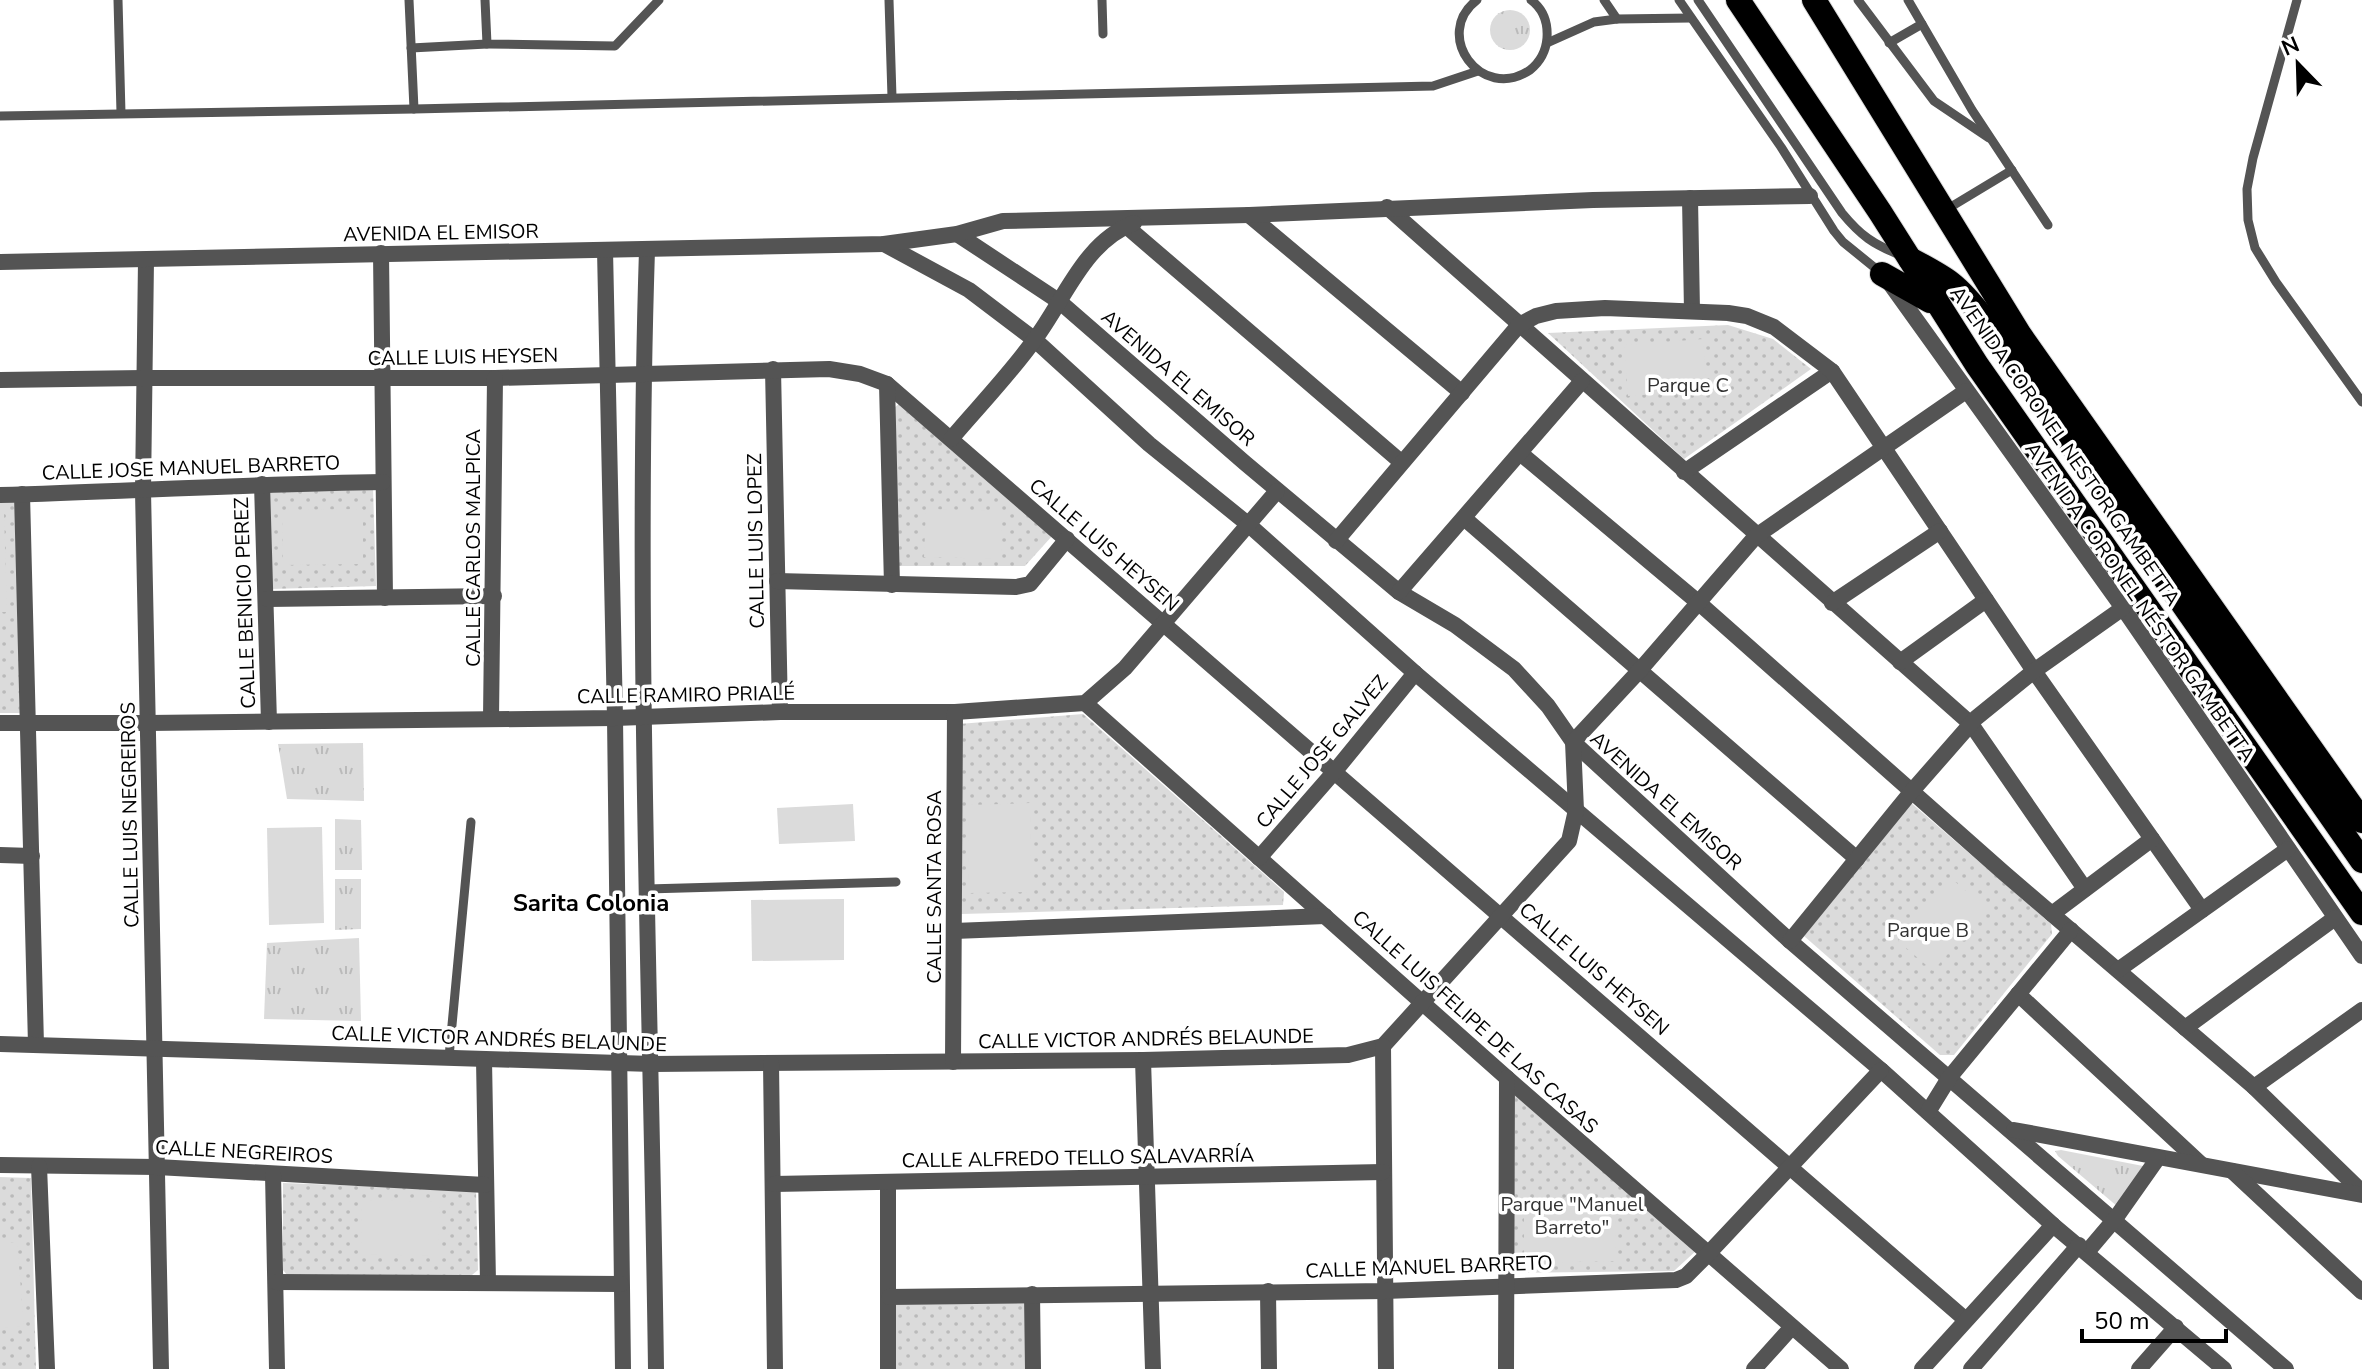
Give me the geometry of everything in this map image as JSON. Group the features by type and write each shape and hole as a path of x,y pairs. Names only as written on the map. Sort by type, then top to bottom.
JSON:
{"highway":[{"name":"AVENIDA CORONEL NESTOR GAMBETTA","path":"1738,0 1880,212 1977,365 2362,913"},
{"name":"AVENIDA CORONEL NESTOR GAMBETTA","path":"1814,0 2020,335 2362,821"},
{"path":"1907,257 1947,278 1965,294 1984,319 2362,861"},
{"path":"1882,274 1925,297 1944,313"}],"street":[{"path":"957,234 1003,221 1810,196"},
{"path":"1690,198 1692,311"},
{"path":"1387,207 1971,724 2085,889"},
{"path":"1249,215 1462,393"},
{"path":"951,439 1035,340 1086,261 1116,231 1150,217"},
{"path":"1126,226 1401,462"},
{"name":"AVENIDA EL EMISOR","path":"0,262 884,244 957,234 1060,302 1277,491 1399,592 1455,625 1514,669 1548,706 1573,742 1790,941 2286,1369"},
{"name":"AVENIDA EL EMISOR","path":"884,244 969,290 1035,340 1149,444 1249,525 1415,673 1881,1070 2053,1225 2224,1369"},
{"path":"605,250 615,718 623,1369"},
{"path":"647,250 643,374 642,716 652,1064 656,1369"},
{"path":"381,253 385,598"},
{"name":"CALLE LUIS NEGREIROS","path":"146,260 143,491 161,1369"},
{"name":"AVENIDA CORONEL NÉSTOR GAMBETTA","path":"1882,274 2123,608 2362,956"},
{"path":"1336,541 1519,325 1536,316 1556,311 1605,308 1692,311 1747,316 1774,327 1832,371 2034,671 2202,910"},
{"name":"CALLE LUIS LOPEZ","path":"773,369 780,712"},
{"name":"CALLE LUIS HEYSEN","path":"0,380 495,378 829,369 860,374 887,384 1966,1320"},
{"path":"1684,472 1832,371"},
{"name":"CALLE CARLOS MALPICA","path":"491,719 495,378"},
{"path":"1399,592 1582,381"},
{"path":"887,384 892,585"},
{"path":"1386,1369 1383,1046 1569,841 1576,810 1573,742 1756,536 1966,391"},
{"path":"1520,453 1699,603 2254,1087 2362,1194"},
{"name":"CALLE JOSE MANUEL BARRETO","path":"0,495 383,482"},
{"name":"CALLE BENICIO PEREZ","path":"262,484 269,722"},
{"path":"1085,703 1125,668 1277,491"},
{"path":"22,494 36,1045"},
{"path":"1464,518 1857,859"},
{"path":"1832,603 1940,531"},
{"path":"777,581 1016,587 1030,584 1067,539"},
{"path":"267,599 494,596"},
{"path":"1900,662 1986,600"},
{"path":"1790,941 1971,724 2034,671 2123,608"},
{"name":"CALLE JOSE GALVEZ","path":"1259,858 1415,673"},
{"name":"CALLE RAMIRO PRIALÉ","path":"0,723 955,712 1085,703"},
{"name":"CALLE LUIS FELIPE DE LAS CASAS","path":"1085,703 1507,1078 1841,1369"},
{"name":"CALLE SANTA ROSA","path":"953,1062 955,712"},
{"path":"2052,914 2152,839"},
{"path":"2118,970 2288,849"},
{"path":"0,855 32,856"},
{"path":"954,931 1325,916"},
{"path":"2185,1028 2335,918"},
{"path":"1928,1112 1949,1078 2071,930"},
{"path":"2018,994 2201,1164"},
{"path":"2254,1087 2362,1010"},
{"name":"CALLE VICTOR ANDRÉS BELAUNDE","path":"0,1044 652,1064 1348,1055 1383,1046"},
{"path":"484,1060 488,1283"},
{"path":"1143,1060 1153,1369"},
{"path":"771,1063 775,1369"},
{"name":"CALLE MANUEL BARRETO","path":"889,1297 1385,1291 1676,1280 1686,1276 1708,1254 1881,1070"},
{"path":"1506,1369 1507,1078"},
{"path":"2010,1130 2362,1194"},
{"path":"1971,1369 2115,1219 2158,1158"},
{"name":"CALLE NEGREIROS","path":"0,1165 157,1167 485,1185"},
{"path":"39,1166 47,1369"},
{"path":"2232,1171 2362,1292"},
{"name":"CALLE ALFREDO TELLO SALAVARRÍA","path":"774,1184 1383,1172"},
{"path":"273,1174 277,1369"},
{"path":"888,1182 888,1369"},
{"path":"1922,1369 2053,1225"},
{"path":"276,1282 621,1284"},
{"path":"1268,1291 1269,1369"},
{"path":"1032,1294 1033,1369"},
{"path":"1754,1369 1792,1327"},
{"path":"2139,1369 2176,1327"}],"lane":[{"path":"118,0 121,113"},
{"path":"409,0 414,109"},
{"path":"485,0 487,44"},
{"path":"411,48 487,44 615,46 659,0"},
{"path":"889,0 892,97"},
{"path":"1102,0 1103,34"},
{"path":"1472,2 1459,32 1461,47 1467,60 1478,71 1507,79 1534,67 1543,56 1547,43 1548,28 1544,15 1531,0"},
{"path":"1604,0 1617,19"},
{"path":"1679,0 1843,242 1882,274"},
{"path":"1698,0 1842,213 1860,234 1873,243 1907,257"},
{"path":"1858,0 1934,101 1990,138"},
{"path":"1908,0 1990,138 2048,225"},
{"path":"2297,0 2253,158 2247,189 2248,220 2255,248 2276,282 2362,402"},
{"path":"1547,43 1594,22 1691,18"},
{"path":"1889,43 1922,24"},
{"path":"0,116 1433,86 1478,71"},
{"path":"1944,211 2012,170"},
{"path":"449,1057 471,822"},
{"path":"647,889 896,882"}],"green space":[{"path":"1510,10 1524,16 1530,30 1524,44 1510,50 1496,44 1490,30 1496,16"},
{"name":"Parque C","path":"1728,325 1773,339 1811,369 1684,459 1548,333"},
{"path":"1703,339 1707,390 1628,396 1624,345"},
{"path":"900,403 1053,535 1025,566 897,566 894,408"},
{"path":"373,487 376,586 271,589 267,488"},
{"path":"0,497 18,497 23,713 0,713"},
{"path":"363,509 363,564 283,565 282,510"},
{"path":"926,509 1002,511 1001,559 924,557"},
{"path":"0,514 4,514 7,612 0,612"},
{"path":"1083,714 1284,892 1283,905 961,914 959,724"},
{"path":"363,743 364,801 287,799 278,744"},
{"name":"Parque B","path":"1910,802 2051,924 2052,934 1954,1055 1940,1055 1804,936"},
{"path":"1030,803 1031,892 969,893 968,805"},
{"path":"853,804 855,841 779,844 777,808"},
{"path":"335,819 361,820 362,870 335,870"},
{"path":"322,827 324,923 269,925 267,828"},
{"path":"335,879 361,879 361,929 335,930"},
{"path":"1952,879 1987,909 1933,971 1898,941"},
{"path":"844,899 844,960 752,961 751,900"},
{"path":"359,938 361,1021 264,1019 267,943"},
{"name":"Parque \"Manuel Barreto\"","path":"1515,1090 1698,1249 1674,1271 1513,1273"},
{"path":"2055,1151 2143,1166 2118,1207 2058,1156"},
{"path":"0,1177 31,1178 36,1369 0,1369"},
{"path":"283,1183 474,1190 478,1270 472,1275 287,1275 283,1270"},
{"path":"1615,1199 1616,1261 1524,1263 1524,1201"},
{"path":"362,1200 440,1202 438,1256 361,1254"},
{"path":"17,1242 24,1326 0,1328 0,1243"},
{"path":"1028,1300 1029,1369 896,1369 894,1303"}],"district":[{"name":"Sarita Colonia","path":"591,903"}]}
